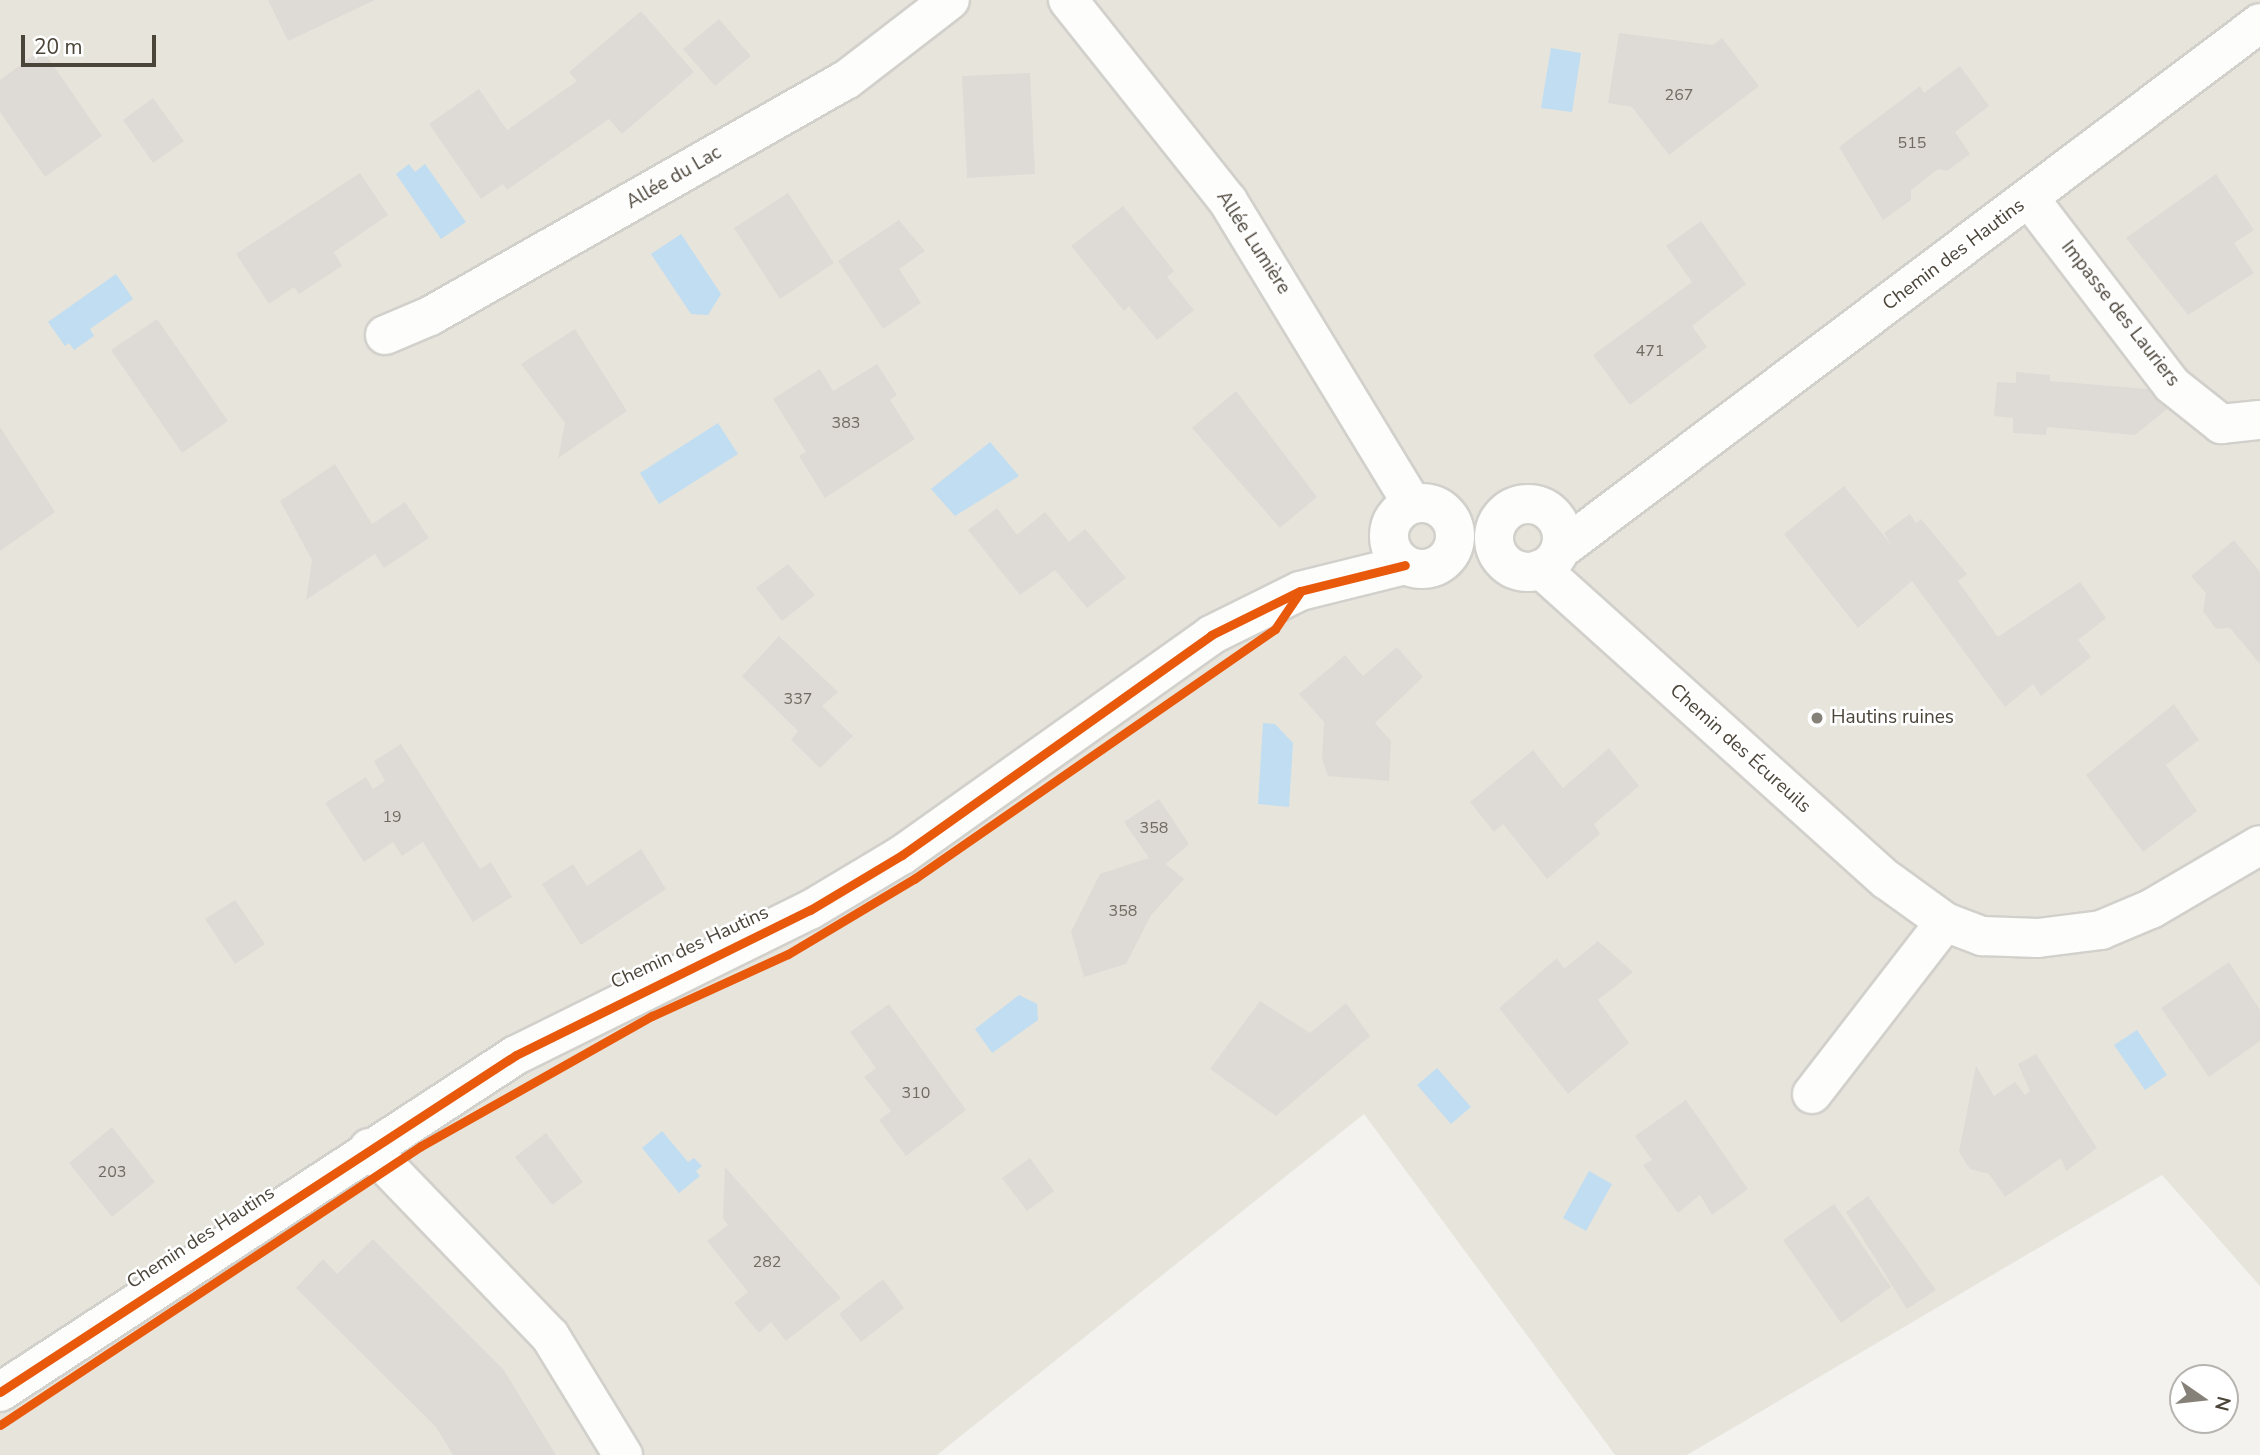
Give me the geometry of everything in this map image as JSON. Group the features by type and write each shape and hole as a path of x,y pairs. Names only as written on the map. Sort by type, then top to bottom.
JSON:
{"street":[{"name":"Allée du Lac","path":"385,335 430,316 846,80 950,0"},
{"name":"Allée Lumière","path":"1068,0 1228,201 1414,512"},
{"name":"Chemin des Hautins","path":"1300,592 1405,565 1428,569 1448,559 1504,562 1525,572 1551,559 1593,529 1645,483 2260,23"},
{"name":"Impasse des Lauriers","path":"2029,198 2172,385 2221,424 2260,420"},
{"name":"Chemin des Hautins","path":"0,1392 369,1148 597,1011 822,903 964,812 1211,635 1300,592 1414,512 1505,512 1528,505 1550,512 1645,483"},
{"path":"1405,565 1390,549 1414,512 1455,529 1448,559"},
{"path":"1504,562 1494,537 1505,512"},
{"path":"1550,512 1558,522 1551,559"},
{"name":"Chemin des Écureuils","path":"1551,559 1877,871 1945,922 1982,936 2038,938 2101,930 2151,909 2260,845"},
{"path":"1812,1094 1945,922"},
{"path":"369,1148 550,1336 623,1455"}],"shaded area":[{"path":"0,0 2260,0 2260,1286 2162,1175 1687,1455 1615,1455 1364,1114 937,1455 0,1455"}],"water":[{"path":"1551,48 1581,53 1572,112 1541,108"},
{"path":"409,164 415,172 425,164 466,222 441,239 396,174"},
{"path":"681,234 721,294 708,315 691,314 651,254"},
{"path":"116,274 133,299 90,329 94,336 74,350 69,343 65,346 48,322"},
{"path":"718,423 738,454 659,504 640,473"},
{"path":"990,442 1019,476 955,516 931,489"},
{"path":"1263,723 1275,724 1293,743 1289,807 1258,804"},
{"path":"1019,995 1037,1004 1038,1020 992,1053 975,1029"},
{"path":"2137,1030 2167,1075 2145,1090 2114,1045"},
{"path":"1437,1068 1471,1107 1451,1124 1417,1085"},
{"path":"662,1131 688,1162 694,1158 702,1166 696,1171 700,1176 679,1193 642,1148"},
{"path":"1589,1171 1612,1184 1586,1231 1563,1218"}],"building":[{"path":"268,0 375,0 288,41"},
{"path":"641,11 694,72 622,134 609,119 507,190 503,184 481,199 429,124 479,89 507,130 577,81 569,72"},
{"path":"719,19 751,56 715,86 683,49"},
{"path":"1619,33 1713,45 1722,38 1759,86 1669,155 1632,107 1608,103"},
{"path":"42,49 102,136 45,177 0,112 0,80"},
{"path":"1960,66 1989,106 1955,132 1970,154 1947,171 1938,169 1911,190 1911,200 1883,220 1839,147 1920,86 1924,93"},
{"path":"1030,73 1035,174 967,178 962,76"},
{"path":"153,98 184,141 153,163 123,120"},
{"path":"360,173 388,215 334,252 342,266 299,294 294,287 269,304 236,254"},
{"path":"2216,174 2254,230 2234,243 2254,273 2188,315 2126,238"},
{"path":"788,193 834,263 780,299 734,228"},
{"path":"1123,206 1174,271 1167,277 1194,310 1157,340 1129,306 1124,311 1071,246"},
{"path":"899,220 925,251 899,269 921,303 883,329 838,261"},
{"path":"1701,221 1746,284 1692,326 1707,347 1630,405 1593,355 1692,282 1666,246"},
{"path":"157,319 228,421 182,453 111,350"},
{"path":"575,329 627,411 558,458 565,423 521,364"},
{"path":"877,364 897,395 890,400 915,439 825,498 799,456 806,452 773,399 820,369 833,391"},
{"path":"2016,372 2050,375 2050,381 2148,389 2167,409 2135,435 2047,427 2046,435 2013,433 2013,418 1994,416 1997,382 2016,383"},
{"path":"1236,391 1317,497 1280,528 1192,428"},
{"path":"0,427 55,512 0,551"},
{"path":"335,464 372,524 405,502 429,538 384,568 375,554 306,600 312,560 280,501"},
{"path":"1844,486 1892,546 1884,533 1910,514 1916,523 1921,519 1967,574 1958,581 1998,637 2080,582 2106,618 2078,640 2091,657 2041,696 2033,684 2005,707 1912,581 1858,628 1784,534"},
{"path":"997,508 1017,535 1045,512 1069,542 1085,529 1126,578 1087,608 1055,570 1020,595 968,530"},
{"path":"2234,540 2260,572 2260,664 2230,628 2216,629 2203,611 2206,593 2191,576"},
{"path":"788,564 815,595 782,621 756,588"},
{"path":"779,636 838,692 822,706 853,736 820,768 791,740 798,731 742,676"},
{"path":"1397,647 1423,677 1375,723 1391,741 1389,781 1328,776 1322,759 1324,722 1299,694 1345,655 1363,676"},
{"path":"2174,704 2199,740 2166,765 2197,811 2143,852 2086,775"},
{"path":"401,744 480,869 491,862 512,897 473,922 423,842 402,856 393,842 364,862 325,803 366,777 373,789 385,781 374,761"},
{"path":"1609,748 1639,786 1594,824 1600,834 1547,879 1503,824 1494,832 1470,802 1533,750 1563,788"},
{"path":"1159,799 1189,844 1166,864 1184,879 1151,915 1126,964 1084,977 1071,932 1100,874 1149,858 1124,822"},
{"path":"641,849 666,889 581,945 542,884 573,864 587,886"},
{"path":"235,900 265,944 235,964 205,919"},
{"path":"1598,941 1633,972 1598,1000 1629,1043 1568,1094 1499,1008 1557,958 1564,969"},
{"path":"2229,962 2260,1010 2260,1041 2209,1077 2161,1008"},
{"path":"1260,1001 1310,1033 1346,1003 1370,1036 1276,1116 1210,1069"},
{"path":"889,1004 966,1110 906,1156 879,1120 891,1111 864,1077 876,1068 850,1032"},
{"path":"2036,1054 2097,1148 2066,1171 2061,1158 2005,1197 1989,1174 1970,1169 1959,1152 1976,1066 1994,1096 2015,1082 2025,1095 2030,1091 2018,1064"},
{"path":"1686,1100 1748,1189 1712,1215 1700,1195 1678,1213 1643,1165 1652,1160 1635,1136"},
{"path":"112,1127 155,1182 112,1217 69,1163"},
{"path":"546,1133 583,1182 552,1205 515,1157"},
{"path":"1030,1158 1054,1191 1027,1211 1002,1178"},
{"path":"725,1167 841,1298 786,1341 771,1322 759,1333 734,1303 748,1292 707,1241 728,1225 723,1218"},
{"path":"1868,1196 1936,1290 1907,1309 1846,1212"},
{"path":"1834,1204 1891,1287 1841,1323 1783,1240"},
{"path":"373,1239 503,1369 556,1455 453,1455 436,1427 296,1288 323,1259 337,1274"},
{"path":"883,1279 904,1308 861,1342 839,1314"}],"cycle path":[{"path":"0,1392 516,1055 810,910 902,855 1211,635 1300,591 1405,565"},
{"path":"0,1425 421,1146 652,1016 788,954 914,879 1275,629 1300,592"}],"place":[{"name":"Hautins ruines","path":"1817,718"}]}
